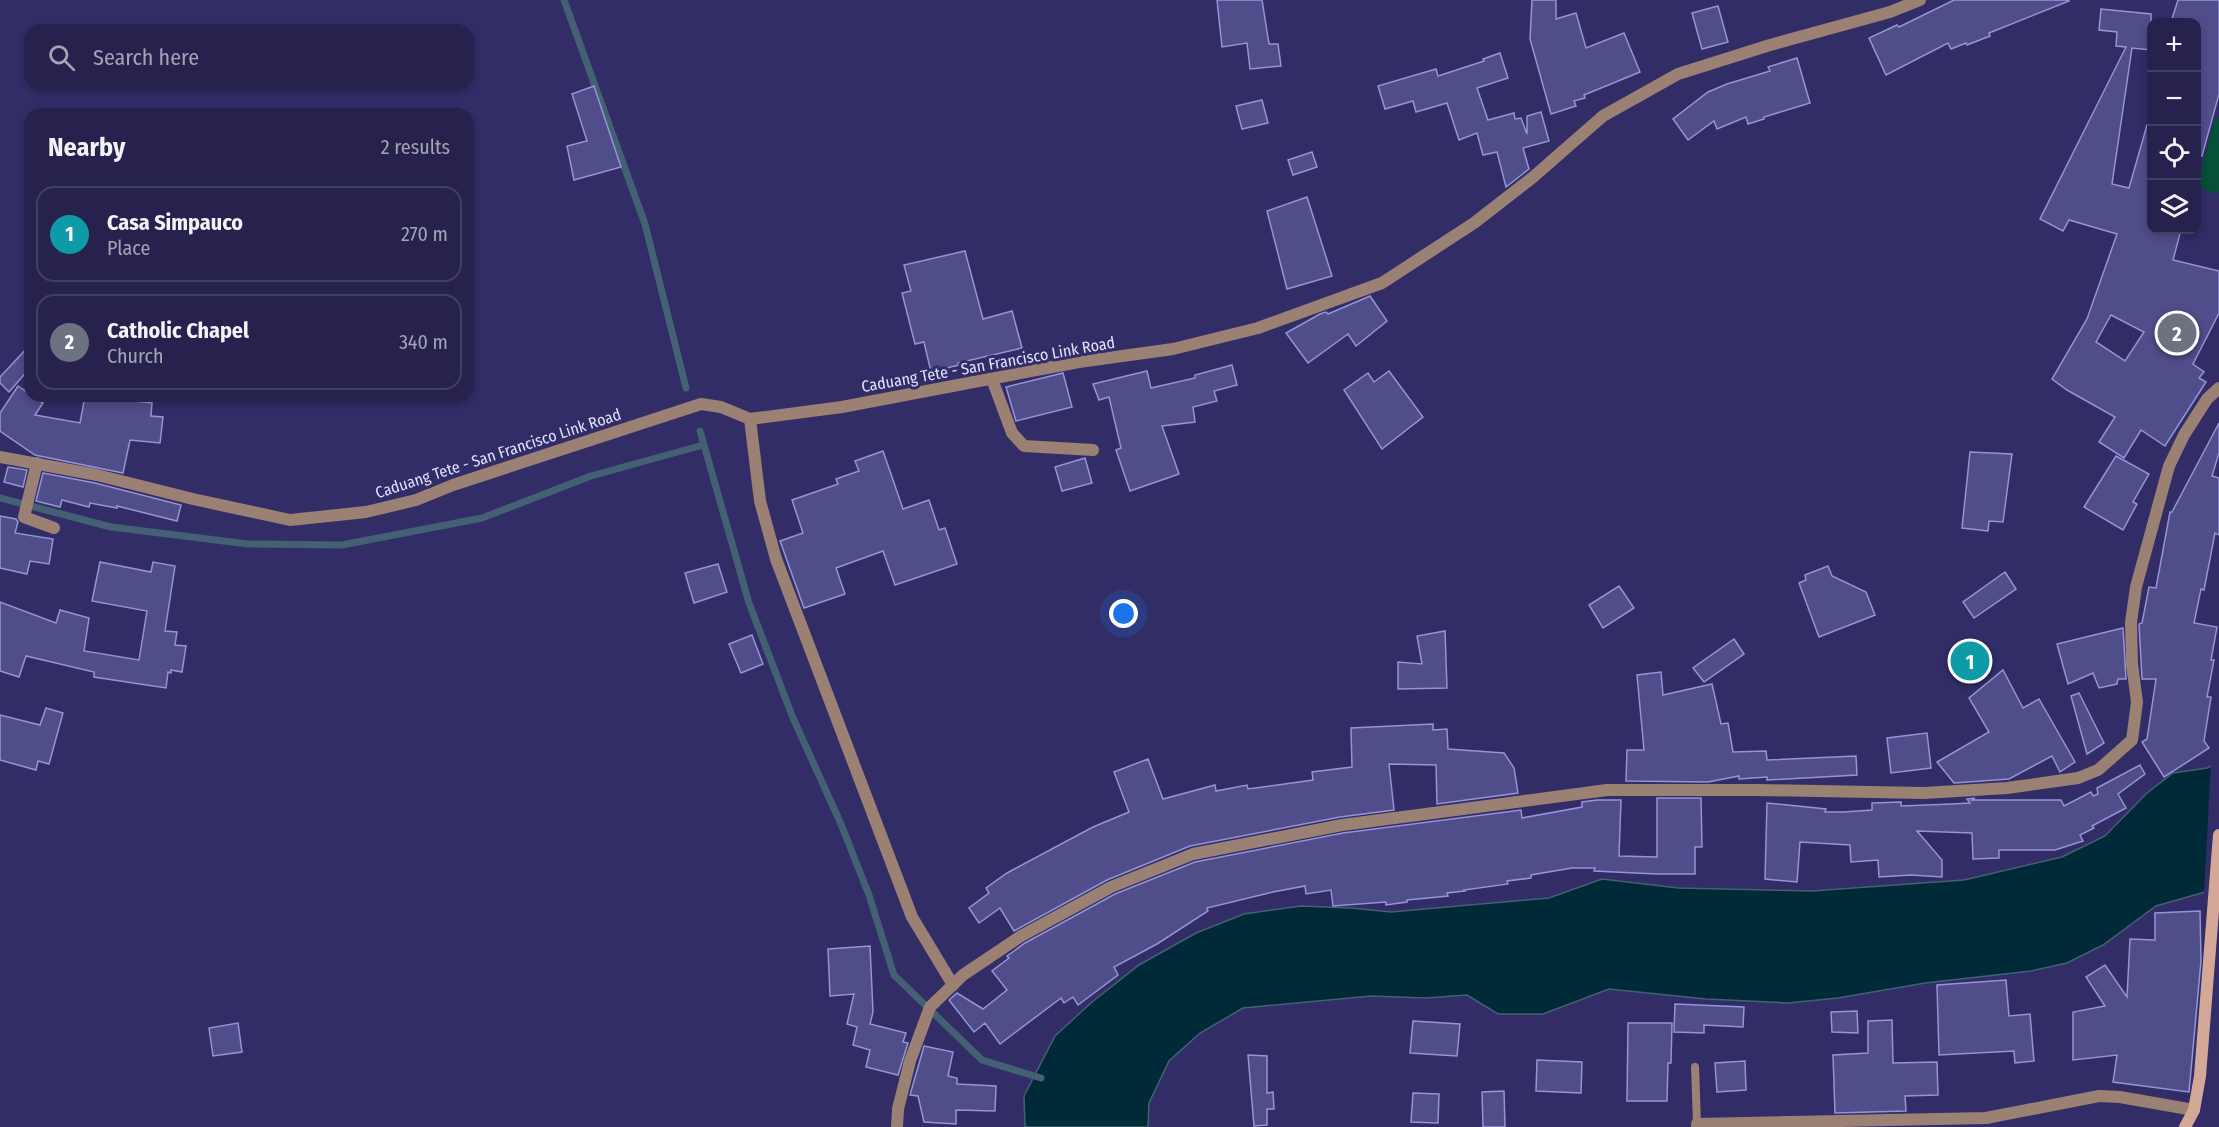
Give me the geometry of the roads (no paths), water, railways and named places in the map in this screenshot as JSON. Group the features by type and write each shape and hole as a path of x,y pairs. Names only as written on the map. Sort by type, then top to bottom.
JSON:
{"main road":[{"path":"2186,1127 2194,1110 2200,1076 2219,835"}],"street":[{"name":"Caduang Tete - San Francisco Link Road","path":"0,457 97,475 290,520 366,512 416,500 453,485 701,404 721,407 750,419 842,407 1079,362 1183,346 1258,328 1382,283 1474,223 1532,178 1603,116 1678,74 1770,45 1890,12 1920,0"},
{"path":"992,379 1012,433 1024,446 1093,450"},
{"path":"897,1127 898,1109 910,1061 930,1007 963,975 1021,936 1111,886 1192,854 1342,825 1607,790 1759,790 1924,794 2007,788 2078,778 2098,770 2132,740 2137,702 2132,664 2131,622 2136,587 2169,466 2184,435 2207,399 2219,388"},
{"path":"750,419 760,501 776,558 912,917 953,985"},
{"path":"37,463 24,517 54,528"},
{"path":"1697,1126 1983,1123 2099,1096 2120,1097 2194,1110"}],"lane":[{"path":"1695,1067 1697,1126"}],"water":[{"path":"2219,762 2219,888 2156,906 2103,945 2067,963 2031,971 1925,983 1838,998 1788,1003 1706,999 1609,989 1543,1014 1498,1014 1467,995 1426,998 1371,996 1243,1008 1200,1033 1169,1061 1149,1103 1148,1127 1025,1127 1024,1096 1055,1036 1092,1002 1139,965 1196,933 1244,914 1301,906 1391,912 1549,898 1602,879 1678,888 1812,891 1964,880 2062,857 2105,836 2147,793 2173,773 2207,768"}],"waterway":[{"path":"564,0 645,224 686,388"},
{"path":"700,431 749,603 793,718 841,824 869,895 894,975 982,1060 1041,1078"},
{"path":"0,498 111,527 248,544 342,545 482,518 591,476 703,445"}],"place":[{"name":"Catholic Chapel","path":"2177,333"},
{"name":"Casa Simpauco","path":"1970,661"}]}
